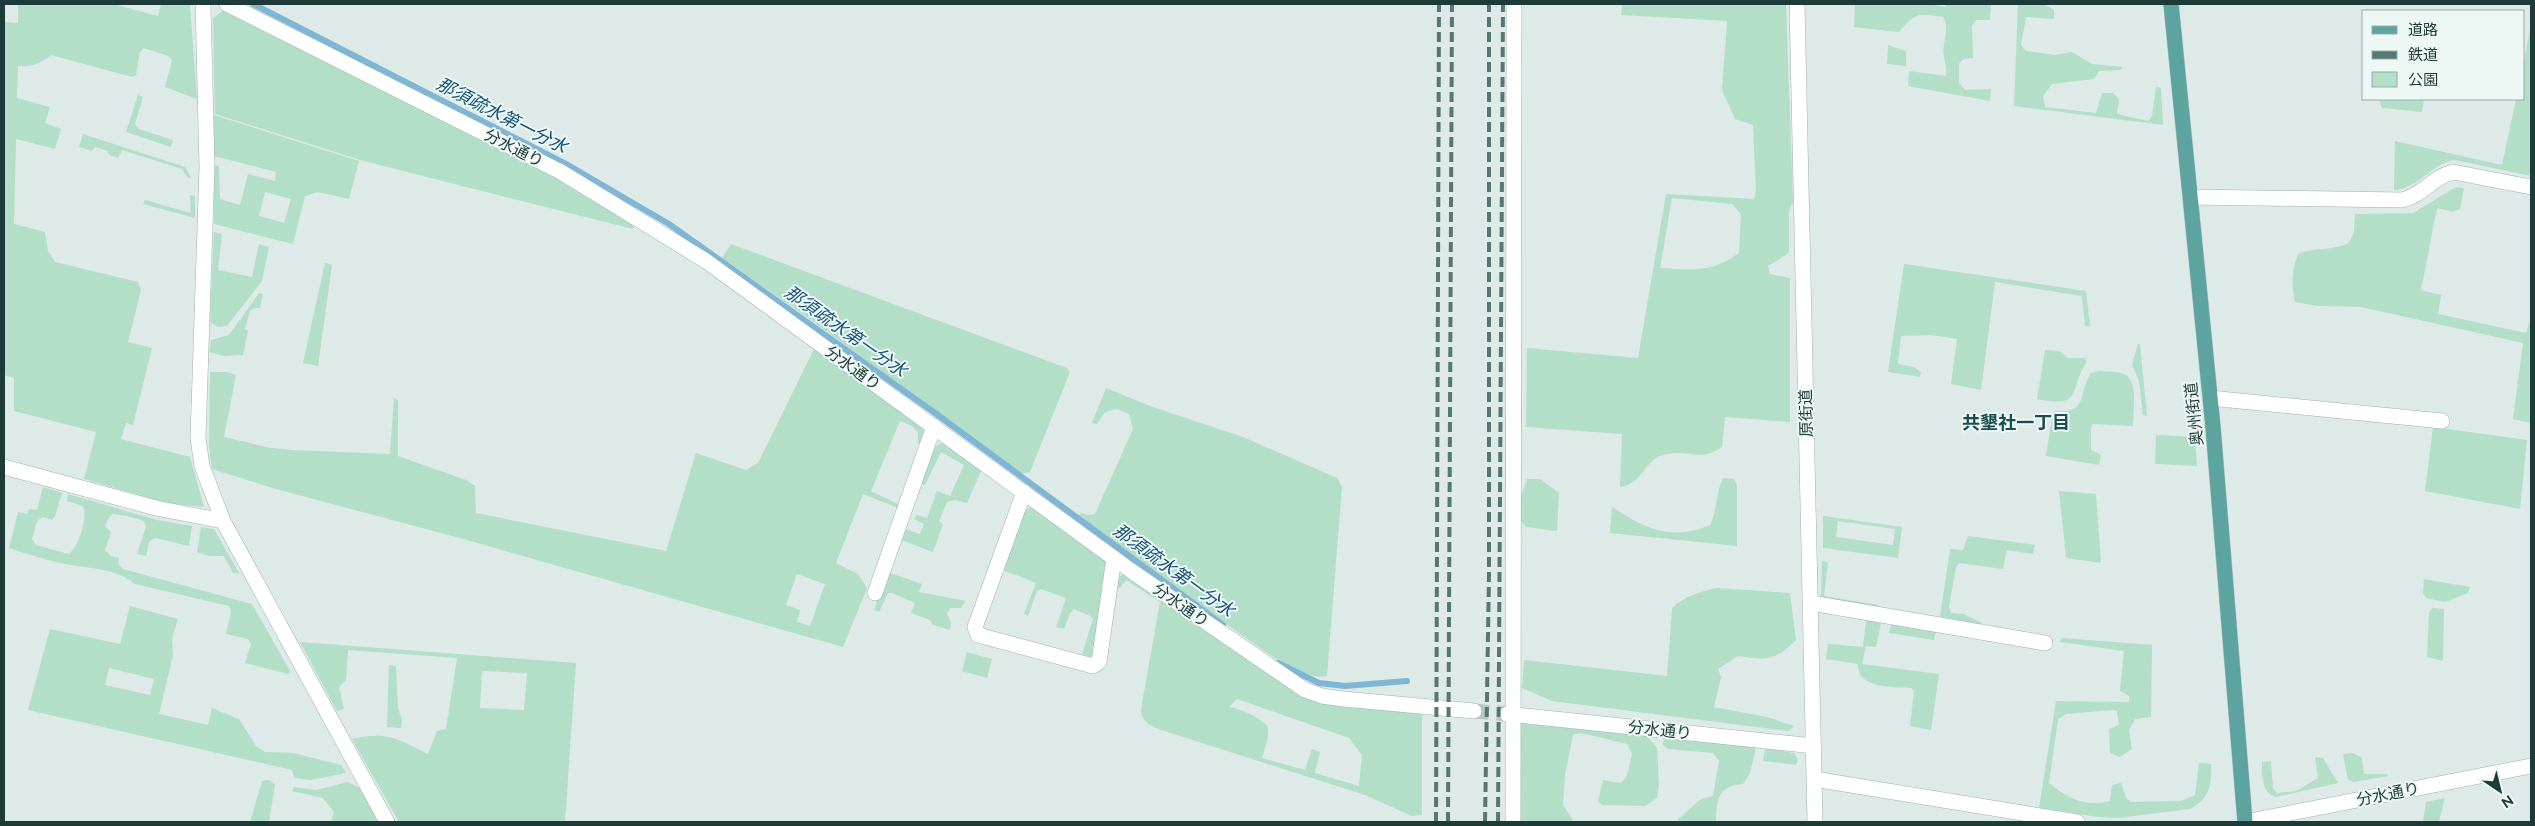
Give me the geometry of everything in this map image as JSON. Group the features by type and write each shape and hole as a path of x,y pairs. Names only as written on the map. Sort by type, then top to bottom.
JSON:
{"main road":[{"name":"奥州街道","path":"2171,4 2210,398 2244,822"}],"street":[{"path":"203,4 207,167 198,438 202,466 223,520 387,822"},
{"name":"分水通り","path":"227,4 561,172 706,261 1114,558 1305,690 1322,696 1343,699 1474,711"},
{"path":"1513,822 1510,714 1514,4"},
{"name":"原街道","path":"1797,4 1815,822"},
{"path":"2190,197 2402,200 2411,198 2446,173 2453,172 2531,187"},
{"path":"2210,398 2442,421"},
{"path":"875,593 934,426"},
{"path":"4,467 156,508 223,520"},
{"path":"1024,492 974,628 978,635 1093,666 1099,662 1114,558"},
{"path":"1810,603 2045,643"},
{"name":"分水通り","path":"1510,714 1814,746"},
{"name":"分水通り","path":"2244,822 2531,766"},
{"path":"1814,780 2077,822"}],"green space":[{"path":"18,4 113,4 158,16 161,4 190,4 197,99 165,87 172,60 168,56 144,48 140,52 136,75 132,77 51,55 36,64 18,66 17,98 50,107 45,123 61,129 55,149 16,139 14,224 45,232 48,251 55,262 138,282 141,290 128,342 152,348 133,425 126,423 121,439 190,457 204,507 166,503 84,479 96,432 14,411 14,378 4,375 4,22 18,23"},
{"path":"1623,4 1786,4 1793,202 1789,210 1789,253 1768,266 1770,274 1790,278 1790,422 1725,417 1722,447 1714,452 1700,455 1672,453 1663,455 1652,462 1634,481 1620,487 1622,434 1526,427 1527,348 1638,358 1666,194 1754,199 1756,191 1753,125 1735,119 1722,90 1727,21 1621,15","holes":["1672,198 1732,204 1741,214 1739,253 1720,264 1701,269 1660,268"]},
{"path":"1855,4 1926,4 1946,7 1946,4 1991,4 1990,20 1976,20 1972,26 1973,58 1963,59 1959,64 1959,83 1965,90 1991,89 1990,101 1908,86 1909,71 1946,76 1943,51 1946,26 1943,17 1918,15 1909,21 1899,32 1854,27"},
{"path":"2018,4 2041,5 2054,10 2054,19 2026,17 2021,45 2026,51 2055,55 2072,52 2092,64 2123,67 2120,70 2099,71 2094,79 2052,84 2043,96 2045,107 2096,113 2102,93 2113,93 2119,99 2117,114 2148,121 2152,116 2156,87 2161,88 2163,125 2014,106"},
{"path":"224,10 553,176 634,224 633,229 360,160 215,114 213,18"},
{"path":"2531,24 2531,176 2455,160 2439,166 2403,189 2394,190 2395,141 2502,165 2516,100 2525,100 2525,56"},
{"path":"1888,45 1906,51 1906,66 1887,64"},
{"path":"138,95 143,97 135,124 139,129 173,140 171,147 126,132"},
{"path":"2379,100 2424,100 2422,112 2382,108"},
{"path":"214,115 359,161 349,199 318,192 305,196 293,244 214,224 214,165 219,166 220,199 240,205 248,174 275,181 276,172 214,156","holes":["265,192 291,199 284,223 259,216"]},
{"path":"83,134 185,167 191,178 188,178 182,169 122,150 118,158 109,155 108,151 95,147 92,151 79,147"},
{"path":"2456,187 2464,188 2460,209 2453,212 2437,208 2421,290 2441,295 2438,314 2526,333 2531,317 2531,423 2513,419 2523,343 2361,307 2317,306 2295,302 2293,277 2294,265 2298,254 2349,243 2354,232 2355,214 2413,213"},
{"path":"190,195 195,196 195,218 143,204 145,200 191,213"},
{"path":"214,232 222,234 218,270 252,277 259,244 269,247 262,281 227,326 218,327 210,322"},
{"path":"731,244 1067,368 1070,372 1030,472 1020,474 818,325 722,258"},
{"path":"325,263 332,265 318,366 303,363"},
{"path":"1904,264 2086,291 2090,326 2085,326 2082,296 1995,282 1981,390 1951,384 1957,339 1931,335 1901,336 1898,364 1914,367 1921,372 1920,377 1888,372"},
{"path":"259,293 263,294 260,308 254,308 250,311 245,329 248,331 243,355 224,356 209,352 211,340 229,335"},
{"path":"2138,344 2140,344 2147,416 2143,415 2139,381 2132,365"},
{"path":"814,349 927,430 923,445 918,443 918,432 912,426 900,421 871,491 900,505 899,512 896,511 896,507 863,494 836,563 858,574 867,588 843,647 467,540 276,489 212,469 209,447 210,372 227,372 236,375 224,437 271,448 390,454 394,398 398,400 398,456 466,480 475,486 476,513 666,551 696,453 746,470 758,463","holes":["797,574 825,584 810,626 797,622 800,610 786,605"]},
{"path":"2045,350 2059,351 2068,358 2085,358 2087,362 2069,399 2052,401 2037,399"},
{"path":"2100,371 2124,374 2132,382 2134,397 2133,426 2093,424 2091,428 2091,450 2101,455 2099,465 2046,456 2053,411 2072,410 2077,406 2091,373"},
{"path":"1106,388 1150,406 1243,437 1337,478 1342,487 1327,676 1319,677 1304,673 1267,653 1077,517 1081,513 1095,514 1133,429 1129,414 1117,409 1105,412 1097,424 1092,423"},
{"path":"2433,427 2527,440 2520,509 2425,491"},
{"path":"2156,435 2195,437 2197,466 2155,464"},
{"path":"942,443 981,471 967,503 955,500 947,502 939,521 943,524 933,552 901,540 905,529 920,534 924,524 914,519 917,515 927,518 937,491 950,496 964,465 941,452 925,485 919,483 936,446"},
{"path":"1723,478 1734,479 1737,485 1737,546 1610,533 1612,507 1635,521 1658,530 1683,532 1710,525"},
{"path":"1527,479 1540,479 1559,493 1557,531 1526,527 1521,521 1520,499"},
{"path":"43,487 62,493 55,516 52,520 43,517 37,521 32,539 36,545 69,554 79,539 84,511 83,506 67,501 68,494 157,520 192,526 189,546 155,538 149,542 146,556 137,554 146,527 144,521 112,514 105,526 111,532 105,550 111,556 119,558 118,564 123,569 252,604 290,671 288,674 245,663 251,644 248,639 226,634 231,611 229,606 135,584 119,574 74,566 9,548 18,512 27,514 29,509 37,510"},
{"path":"2059,491 2096,494 2101,563 2066,558"},
{"path":"1031,507 1106,561 1094,653 1090,657 1082,654 1093,619 1090,616 1074,609 1070,613 1064,629 1056,627 1066,598 1041,589 1037,591 1028,616 1024,614 1036,583 1003,570 1024,510"},
{"path":"1823,516 1902,527 1898,558 1823,548","holes":["1838,521 1895,529 1893,545 1836,537"]},
{"path":"201,527 214,529 239,573 233,573 224,556 209,556 197,552"},
{"path":"1968,536 2035,545 2033,554 2007,550 2003,569 1959,563 1956,567 1949,607 1951,613 1963,614 1982,623 1981,625 1940,617 1950,549 1963,550"},
{"path":"1822,561 1828,562 1824,596 1879,605 1878,608 1821,598"},
{"path":"887,572 922,584 919,592 966,601 961,608 950,608 947,613 951,623 950,630 933,625 930,620 911,613 915,603 892,593 888,593 879,612 874,610"},
{"path":"1126,574 1299,694 1422,712 1422,815 1412,816 1365,795 1158,729 1149,724 1142,716 1141,709 1160,602 1126,580 1120,588 1116,586 1120,576","holes":["1237,699 1349,738 1362,755 1359,786 1315,773 1320,752 1312,749 1305,770 1262,758 1268,738 1268,727 1250,714 1229,707"]},
{"path":"2424,579 2470,587 2468,593 2445,602 2426,598 2423,593"},
{"path":"1716,588 1790,593 1796,640 1775,656 1756,658 1738,656 1718,669 1721,677 1714,707 1767,717 1794,726 1788,731 1552,701 1522,688 1524,660 1667,676 1672,608 1687,597"},
{"path":"130,606 178,619 172,638 173,655 159,714 208,725 212,708 239,719 256,746 265,752 293,753 341,765 346,773 311,780 294,778 292,770 28,710 50,629 120,644","holes":["109,668 154,679 150,695 105,685"]},
{"path":"2433,608 2444,609 2443,661 2427,657 2429,612"},
{"path":"1866,620 1881,623 1876,647 1866,646 1862,664 1939,674 1931,730 1910,726 1914,691 1911,688 1877,685 1863,678 1859,672 1858,664 1826,659 1828,644 1863,647"},
{"path":"1891,623 1936,631 1934,640 1889,633"},
{"path":"2062,638 2152,645 2151,717 2135,719 2129,730 2132,749 2120,757 2110,753 2109,729 2119,725 2117,711 2066,714 2058,719 2049,783 2070,797 2086,802 2102,803 2110,801 2112,785 2121,783 2126,797 2131,802 2181,801 2195,795 2199,763 2211,764 2210,784 2202,801 2190,809 2118,818 2098,817 2039,808 2056,701 2129,702 2129,696 2120,691 2124,651 2060,642"},
{"path":"300,642 576,663 565,822 399,822 352,739 384,736 408,744 428,754 437,731 446,729 457,658 348,650 346,680 339,687 344,709 337,711","holes":["482,671 527,673 524,710 480,708"]},
{"path":"967,652 992,659 987,678 962,671"},
{"path":"389,665 396,666 398,709 402,719 401,728 387,727"},
{"path":"1520,722 1647,736 1657,748 1659,784 1657,798 1645,806 1602,805 1598,801 1603,780 1621,783 1627,776 1632,754 1627,744 1581,733 1573,735 1565,775 1563,805 1574,822 1518,822"},
{"path":"1666,736 1756,747 1750,773 1743,784 1728,788 1720,796 1716,822 1678,822 1678,819 1701,799 1713,796 1719,761 1713,753 1668,749 1662,744"},
{"path":"1765,748 1794,753 1798,760 1796,765 1763,761"},
{"path":"2353,753 2362,758 2364,774 2387,774 2388,776 2354,782 2348,780 2343,754"},
{"path":"2315,757 2323,758 2338,783 2276,797 2267,791 2263,783 2262,762 2271,761 2273,788 2277,793 2296,791 2318,778"},
{"path":"269,780 275,785 269,822 250,822 262,781"},
{"path":"348,782 360,788 378,822 331,822 334,812 323,798 292,791 294,787 316,790"},
{"path":"2445,798 2439,822 2423,822 2426,802"}],"waterway":[{"name":"那須疏水第一分水","path":"253,4 568,165 669,224 935,413 1223,625"},
{"name":"那須疏水第一分水","path":"1278,663 1319,683 1345,686 1407,681"}],"tunnel":[{"path":"1474,711 1507,714"}],"railway":[{"path":"1436,822 1439,4"},
{"path":"1448,822 1452,4"},
{"path":"1485,822 1489,574 1489,4"},
{"path":"1498,822 1503,4"}],"district":[{"name":"共墾社一丁目","path":"2016,422"}]}
